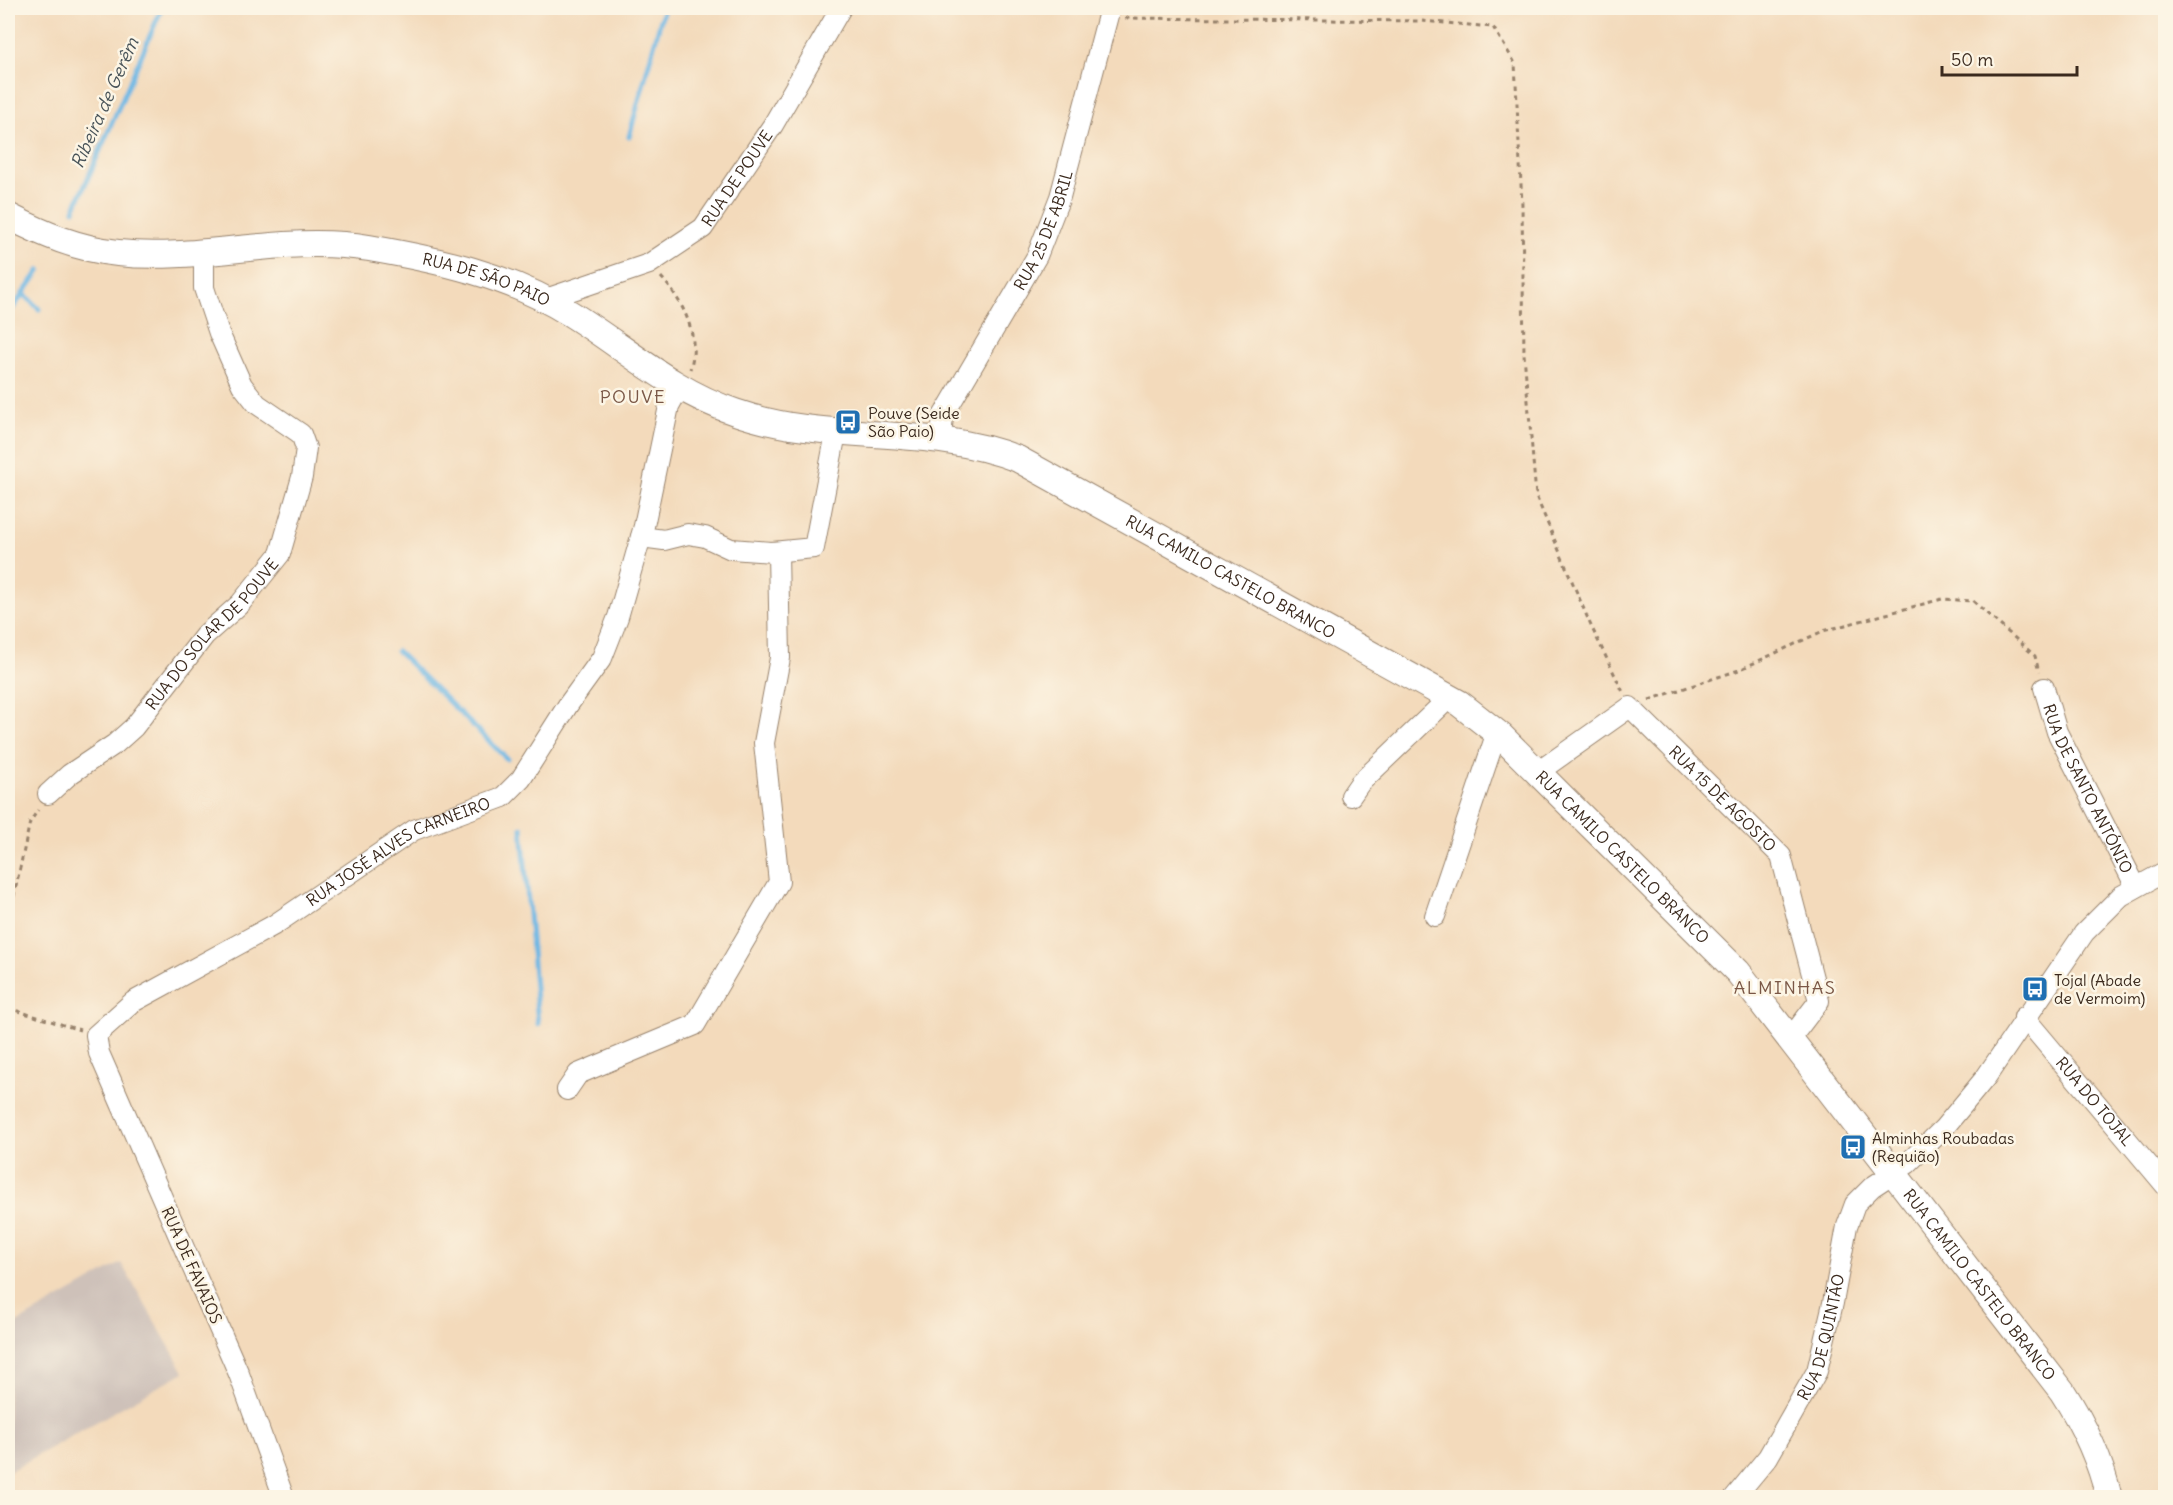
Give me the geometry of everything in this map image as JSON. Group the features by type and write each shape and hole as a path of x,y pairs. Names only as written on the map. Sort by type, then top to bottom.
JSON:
{"main road":[{"name":"RUA DE SÃO PAIO","path":"8,216 49,236 102,251 142,254 287,243 359,247 479,271 546,299 680,386 714,404 765,422 836,433 941,438"},
{"name":"RUA CAMILO CASTELO BRANCO","path":"941,438 1003,453 1032,466 1449,698 1497,732 1738,972 2062,1391 2088,1435 2099,1459 2109,1497"}],"street":[{"name":"RUA DE POUVE","path":"546,299 649,264 703,228 773,125 841,8"},
{"name":"RUA 25 DE ABRIL","path":"941,438 943,416 1037,256 1060,197 1116,13"},
{"name":"RUA DO SOLAR DE POUVE","path":"48,794 70,774 116,744 134,728 205,635 240,604 280,554 302,477 306,448 300,434 257,404 242,385 224,344 204,288 204,250"},
{"name":"RUA JOSÉ ALVES CARNEIRO","path":"96,1035 133,1002 274,925 414,830 503,797 521,780 568,705 602,658 618,617 641,537 669,406 680,386"},
{"path":"641,537 664,540 688,534 705,537 731,549 778,552 814,548 836,433"},
{"path":"567,1090 578,1074 695,1025 779,882 764,743 780,658 778,552"},
{"name":"RUA DE SANTO ANTÓNIO","path":"2044,688 2057,732 2136,887"},
{"path":"1351,796 1360,783 1449,698"},
{"path":"1538,772 1630,707"},
{"name":"RUA 15 DE AGOSTO","path":"1630,707 1781,856 1819,1001 1790,1039"},
{"path":"1435,916 1497,732"},
{"name":"RUA DE QUINTÃO","path":"1734,1497 1768,1457 1817,1371 1833,1303 1846,1227 1856,1204 1872,1187 1907,1164 1986,1077 2024,1017 2084,933 2121,896 2166,871"},
{"name":"RUA DO TOJAL","path":"2024,1017 2166,1186"},
{"name":"RUA DE FAVAIOS","path":"96,1035 99,1053 239,1374 284,1497"}],"path":[{"path":"1116,13 1421,21 1493,27 1515,63 1522,205 1524,354 1536,496 1591,626 1630,707 1739,670 1824,631 1942,599 1973,601 2035,656 2044,688"},
{"path":"649,264 669,286 693,334 693,362 680,386"},
{"path":"8,923 30,822 48,794"},
{"path":"8,1008 96,1035"}],"shaded area":[{"path":"121,1263 184,1372 8,1472 8,1328"}],"waterway":[{"name":"Ribeira de Gerêm","path":"74,210 162,8"},
{"path":"629,137 664,8"},
{"name":"Ribeira de Gerêm","path":"8,315 40,270"},
{"path":"23,293 39,309"},
{"path":"397,651 507,759"},
{"path":"522,828 538,1024"}],"place":[{"name":"Pouve (Seide São Paio)","path":"848,422"},
{"name":"Tojal (Abade de Vermoim)","path":"2035,989"},
{"name":"Alminhas Roubadas (Requião)","path":"1853,1147"}],"district":[{"name":"POUVE","path":"633,397"},
{"name":"ALMINHAS","path":"1785,988"}]}
